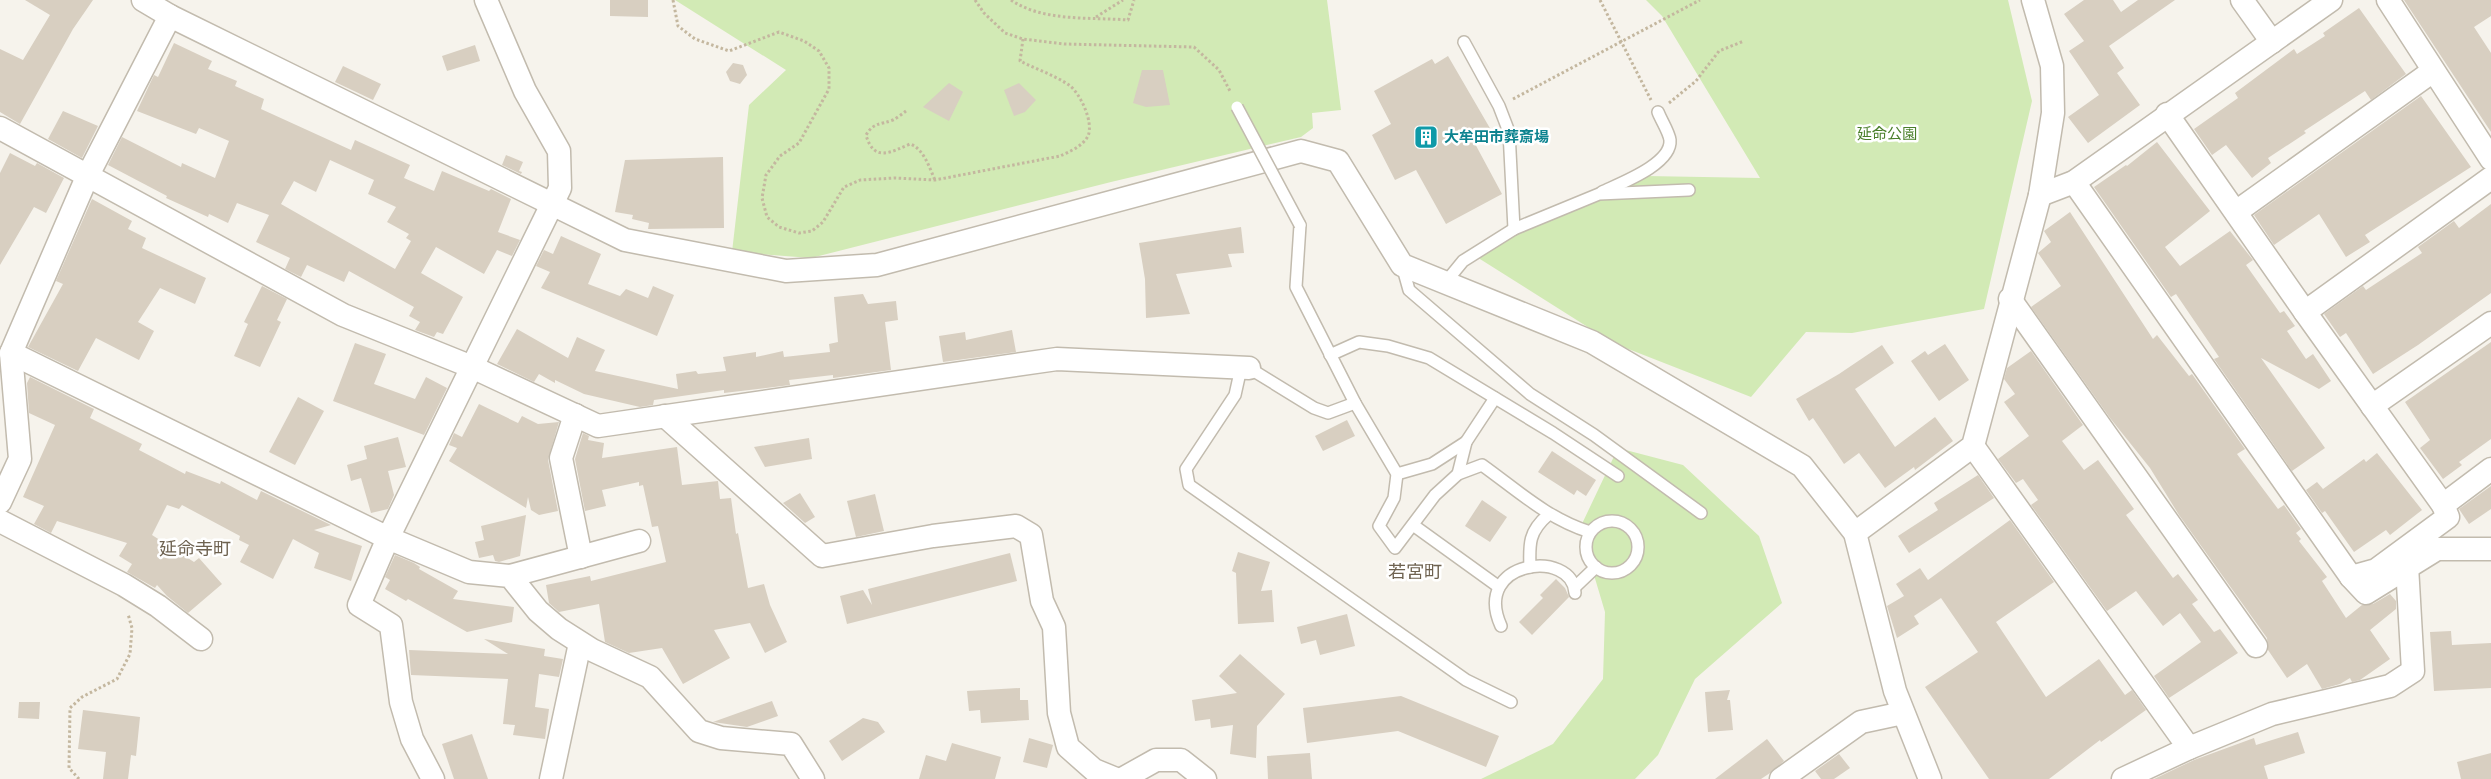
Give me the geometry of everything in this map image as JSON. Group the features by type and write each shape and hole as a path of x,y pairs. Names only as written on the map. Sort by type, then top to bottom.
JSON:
{"street":[{"path":"143,0 170,16 625,240 786,271 877,265 1301,151 1338,161 1402,265 1592,342 1802,466 1854,533 1895,691 1930,779"},
{"path":"433,779 412,739 400,702 392,625 359,604 388,538 560,188 559,151 525,91 486,0"},
{"path":"1854,533 1973,446 2010,299 2040,195 2053,113 2052,66 2033,0"},
{"path":"2242,0 2272,42"},
{"path":"2040,195 2074,182 2167,114 2331,0"},
{"path":"2388,0 2491,159"},
{"path":"0,502 20,459 11,353 87,177 170,16"},
{"path":"2236,212 2434,71"},
{"path":"2167,114 2443,505 2448,517 2376,570 2351,577"},
{"path":"0,128 343,315 472,367 598,426 1057,358 1245,368"},
{"path":"2305,312 2491,178"},
{"path":"2074,182 2351,577 2366,593 2437,549 2491,550"},
{"path":"2010,299 2256,646"},
{"path":"2372,406 2491,323"},
{"path":"11,353 388,538 469,572 510,576 639,541"},
{"path":"575,415 561,458 581,557"},
{"path":"665,416 822,556 933,536 1016,526 1031,535 1042,601 1054,627 1059,713 1068,747 1094,770 1116,779"},
{"path":"1973,446 2189,748"},
{"path":"2443,505 2491,469"},
{"path":"0,521 124,585 158,606 201,640"},
{"path":"2123,779 2189,748 2272,714 2390,686 2413,670 2407,566"},
{"path":"510,576 538,611 580,643 650,677 699,731 721,738 791,744 813,779"},
{"path":"551,779 580,643"},
{"path":"1781,779 1861,722 1903,714"},
{"path":"1122,779 1156,760 1181,760 1205,779"}],"lane":[{"path":"1464,42 1499,106 1510,132 1514,229"},
{"path":"1237,107 1300,225 1296,287 1355,403 1397,474 1394,498 1379,526 1396,548 1435,495 1458,474 1482,465 1548,515 1568,525 1590,532"},
{"path":"1445,283 1462,261 1514,229 1599,194 1647,170 1666,155 1670,140 1658,112"},
{"path":"1599,194 1689,190"},
{"path":"1402,265 1409,290 1530,394 1594,435 1701,513"},
{"path":"1330,355 1359,342 1388,346 1429,358 1553,433 1618,476"},
{"path":"1355,403 1328,412 1314,408 1245,368 1235,395 1186,469 1189,485 1466,680 1511,702"},
{"path":"1458,474 1466,442 1495,398"},
{"path":"1397,474 1432,464 1466,442"},
{"path":"1530,567 1529,542 1542,520 1548,515"},
{"path":"1620,521 1633,530 1639,546 1634,562 1619,572 1610,573 1596,567 1588,558 1586,550 1590,532 1603,522 1620,521"},
{"path":"1413,525 1498,587"},
{"path":"1501,626 1494,610 1495,593 1504,579 1538,565 1559,568 1575,590 1596,567"}],"path":[{"path":"673,0 678,26 696,39 728,51 779,32 804,41 819,51 829,68 829,89 800,142 780,156 766,175 762,198 767,218 779,227 799,233 812,231 823,222 844,187 860,180 895,178 935,180 1060,156 1077,148 1088,138 1090,127 1082,102 1070,86 1020,61 1023,39"},
{"path":"975,0 984,13 1005,32 1023,39 1064,44 1194,47 1219,70 1237,107"},
{"path":"1011,0 1020,6 1045,14 1128,20 1134,0"},
{"path":"1600,0 1658,112 1696,81 1720,51 1744,41"},
{"path":"1499,106 1700,0"},
{"path":"1095,17 1120,1"},
{"path":"906,111 892,121 879,122 871,127 866,135 869,145 879,153 888,153 910,144 917,146 935,180"},
{"path":"79,779 70,768 70,708 82,697 116,679 130,654 132,628 126,605"}],"green space":[{"path":"675,0 1327,0 1341,110 1312,113 1313,128 1301,137 1111,182 811,258 732,252 749,105 786,70"},
{"name":"延命公園","path":"1646,0 2008,0 2032,101 1984,309 1852,333 1806,332 1751,397 1613,343 1472,254 1646,176 1760,178 1662,16"},
{"path":"1618,448 1683,465 1759,536 1782,603 1695,679 1658,755 1635,779 1481,779 1553,744 1603,679 1605,612 1580,528"}],"building":[{"path":"25,0 93,0 73,29 20,124 0,112 0,49 23,60 50,15"},
{"path":"610,0 648,0 648,17 610,16"},
{"path":"2084,0 2113,0 2121,12 2138,0 2175,0 2109,46 2124,68 2117,73 2140,105 2088,143 2068,117 2099,95 2069,51 2084,41 2064,14"},
{"path":"2404,0 2491,0 2491,16 2474,27 2491,53 2491,132"},
{"path":"2359,8 2406,74 2371,100 2365,91 2304,131 2306,133 2268,158 2271,163 2252,178 2226,145 2212,155 2194,129 2238,98 2235,93 2294,49 2297,54 2325,36 2323,33"},
{"path":"174,43 212,61 208,69 237,81 235,86 264,99 261,109 351,150 355,140 410,165 404,178 434,191 442,171 489,191 491,189 511,199 498,232 520,240 512,256 497,250 484,274 436,247 421,273 463,297 443,334 437,332 434,337 415,330 420,322 409,316 414,307 349,271 344,282 307,265 301,277 285,269 290,258 256,242 269,215 237,203 228,223 209,214 208,217 166,198 167,196 108,165 122,137 181,167 182,163 215,178 229,141 199,128 196,134 137,111 154,75 158,77","holes":["330,160 374,180 368,194 396,207 387,222 409,234 406,238 411,241 395,269 281,204 294,181 316,192"]},
{"path":"475,45 480,61 447,71 442,56"},
{"name":"大牟田市葬斎場","path":"1448,56 1491,130 1473,140 1502,194 1446,224 1416,170 1395,180 1372,135 1391,124 1374,91 1432,59 1435,64"},
{"path":"733,63 743,65 747,75 740,84 730,81 726,72"},
{"path":"343,66 381,84 373,100 335,82"},
{"path":"1142,70 1163,70 1170,105 1146,107 1133,103"},
{"path":"949,83 963,92 949,121 923,107"},
{"path":"1019,83 1036,100 1025,112 1014,116 1004,90"},
{"path":"2421,96 2471,167 2365,235 2370,242 2346,257 2319,214 2274,245 2254,215"},
{"path":"63,111 98,126 82,158 48,139"},
{"path":"2157,142 2210,211 2165,247 2180,266 2230,231 2253,260 2246,265 2280,313 2284,311 2295,326 2287,331 2306,359 2313,354 2331,381 2319,389 2261,358 2325,448 2292,471 2214,359 2219,357 2176,294 2171,297 2094,187 2127,166"},
{"path":"10,153 35,166 37,163 64,178 46,213 34,207 0,265 0,173"},
{"path":"506,155 523,162 519,171 522,172 521,174 502,165"},
{"path":"723,157 724,228 648,229 649,223 632,219 633,215 615,212 625,160"},
{"path":"92,199 132,221 128,229 146,238 142,248 206,278 195,304 160,288 138,322 154,331 139,360 96,338 78,371 28,347 63,284 56,281"},
{"path":"2491,204 2491,293 2418,345 2373,374 2346,333 2340,337 2324,314 2363,286 2366,290 2422,253 2418,247 2454,221 2459,228"},
{"path":"2070,212 2153,339 2157,335 2189,376 2192,374 2245,449 2237,454 2278,509 2284,505 2301,529 2296,533 2301,539 2299,541 2327,577 2322,581 2346,618 2362,605 2373,604 2390,594 2396,601 2396,609 2370,630 2390,659 2360,680 2352,682 2350,678 2340,684 2322,689 2307,664 2287,678 2268,650 2267,638 2179,515 2150,468 2110,418 2031,307 2061,286 2038,253 2051,242 2044,231"},
{"path":"1241,227 1244,253 1228,254 1232,267 1176,274 1190,314 1146,318 1145,279 1139,243"},
{"path":"561,236 601,254 588,284 620,296 626,289 648,298 653,286 674,295 657,336 541,288 550,272 536,266 544,250 553,254"},
{"path":"262,286 287,299 277,320 281,322 260,367 234,356 248,324 244,322"},
{"path":"863,294 868,304 896,301 898,320 885,322 891,370 833,378 833,375 789,380 790,385 724,393 724,390 654,400 653,405 640,407 584,394 555,380 555,383 539,374 534,382 497,364 517,329 568,358 577,337 605,350 595,371 678,389 676,374 696,371 698,374 726,371 723,357 756,352 756,357 783,351 784,357 830,352 829,344 838,342 834,297"},
{"path":"1012,330 1016,352 943,362 939,336 965,332 966,340"},
{"path":"2491,342 2491,439 2459,462 2462,465 2443,479 2420,448 2430,440 2405,402"},
{"path":"355,343 386,354 374,384 415,399 426,377 447,388 424,435 333,401"},
{"path":"1945,344 1969,380 1939,401 1911,361 1925,351 1928,355"},
{"path":"1882,345 1894,363 1855,389 1895,447 1935,417 1953,441 1915,470 1914,467 1885,488 1859,453 1844,464 1813,418 1809,421 1796,399 1839,374"},
{"path":"2031,351 2083,425 2062,441 2084,470 2098,460 2134,509 2126,515 2173,578 2178,574 2198,600 2192,604 2214,632 2220,629 2238,653 2169,698 2154,676 2201,642 2180,613 2163,626 2136,591 2107,611 2031,505 2038,500 2023,479 2016,483 1998,459 2029,436 2004,402 2015,394 2004,379 2007,368"},
{"path":"30,377 94,409 90,418 142,444 139,450 185,474 186,471 220,484 221,481 257,500 261,491 331,525 314,530 362,546 351,581 314,568 319,553 293,539 273,579 240,562 249,545 239,540 240,536 182,505 179,509 167,505 152,535 194,562 199,558 222,584 188,613 157,585 155,588 127,572 132,564 119,556 127,543 57,521 51,533 34,524 44,506 23,497 55,425 29,413 27,383"},
{"path":"298,397 324,411 295,465 269,452"},
{"path":"479,404 518,423 522,416 538,424 559,422 548,460 558,511 539,515 531,510 528,497 526,508 449,461 457,448 449,445 454,433 462,437"},
{"path":"1347,420 1355,436 1323,451 1315,436"},
{"path":"583,433 589,436 588,440 604,443 602,458 677,447 682,485 718,481 720,499 731,498 736,534 738,533 748,588 764,584 770,605 787,642 765,653 750,623 714,630 730,658 683,684 662,648 629,653 605,642 599,604 559,612 549,603 546,585 590,576 591,581 666,562 658,526 652,527 643,485 639,486 639,482 602,490 606,506 585,511 575,459"},
{"path":"398,437 406,467 388,471 394,495 388,509 371,513 361,478 351,481 347,465 367,459 364,446"},
{"path":"809,438 812,459 765,467 754,447"},
{"path":"1552,451 1596,480 1586,496 1577,490 1574,495 1538,472"},
{"path":"2377,453 2422,510 2390,535 2386,530 2354,552 2325,511 2322,513 2306,490 2317,482 2323,489 2364,459 2366,462"},
{"path":"1978,475 1994,498 1909,553 1898,536 1938,510 1934,503"},
{"path":"2491,486 2491,509 2469,524 2459,509"},
{"path":"800,493 815,517 805,523 783,503"},
{"path":"875,494 884,531 856,537 847,501"},
{"path":"1482,500 1507,517 1490,542 1465,526"},
{"path":"526,515 520,556 499,562 495,561 493,555 479,558 475,542 484,540 481,526"},
{"path":"2010,520 2054,582 1996,622 2046,697 2099,659 2125,695 2132,690 2146,710 2101,742 2100,740 2049,779 1989,779 1925,687 1978,652 1941,598 1914,616 1919,624 1897,638 1887,606 1904,596 1896,584 1920,568 1928,580"},
{"path":"1238,552 1270,562 1261,591 1272,590 1274,622 1238,624 1236,573 1232,571"},
{"path":"1010,553 1017,581 847,624 840,596 863,590 872,605 868,589"},
{"path":"395,555 414,563 420,567 419,569 458,591 453,599 514,607 512,622 467,632 408,599 406,601 385,589 390,580 385,577"},
{"path":"1556,579 1565,588 1569,597 1532,635 1519,622 1543,598 1540,595"},
{"path":"1347,614 1355,646 1320,655 1316,640 1301,644 1297,627"},
{"path":"2451,631 2452,645 2491,643 2491,688 2434,691 2430,632"},
{"path":"484,639 545,649 544,656 563,659 559,677 539,674 535,707 549,709 545,739 513,735 515,725 503,724 508,679 411,675 409,650 508,654"},
{"path":"1240,654 1285,694 1257,726 1256,758 1230,754 1233,725 1211,728 1210,719 1195,721 1192,700 1237,693 1219,676"},
{"path":"1020,688 1020,700 1028,700 1029,720 981,723 980,710 969,711 967,691"},
{"path":"1730,690 1727,700 1730,700 1733,730 1708,732 1705,692"},
{"path":"1401,696 1499,736 1486,767 1398,731 1307,743 1303,708"},
{"path":"772,701 778,716 747,727 713,722"},
{"path":"19,702 40,702 39,719 18,718"},
{"path":"83,710 140,717 136,756 131,755 128,779 103,779 106,752 78,749"},
{"path":"863,718 878,722 885,732 842,761 829,741"},
{"path":"2298,732 2305,753 2264,766 2268,779 2154,779 2194,760 2254,738 2256,745"},
{"path":"472,734 488,779 454,779 442,744"},
{"path":"1029,738 1053,745 1047,768 1023,762"},
{"path":"1767,739 1784,761 1770,773 1761,779 1715,779"},
{"path":"952,743 1001,757 995,779 919,779 926,755 946,761"},
{"path":"1310,753 1312,779 1268,779 1267,756"},
{"path":"2491,753 2491,779 2461,779 2457,762"},
{"path":"1839,754 1850,768 1834,779 1821,779 1815,771"}],"place":[{"name":"大牟田市葬斎場","path":"1426,137"}],"district":[{"name":"延命寺町","path":"195,549"},
{"name":"若宮町","path":"1415,572"}]}
